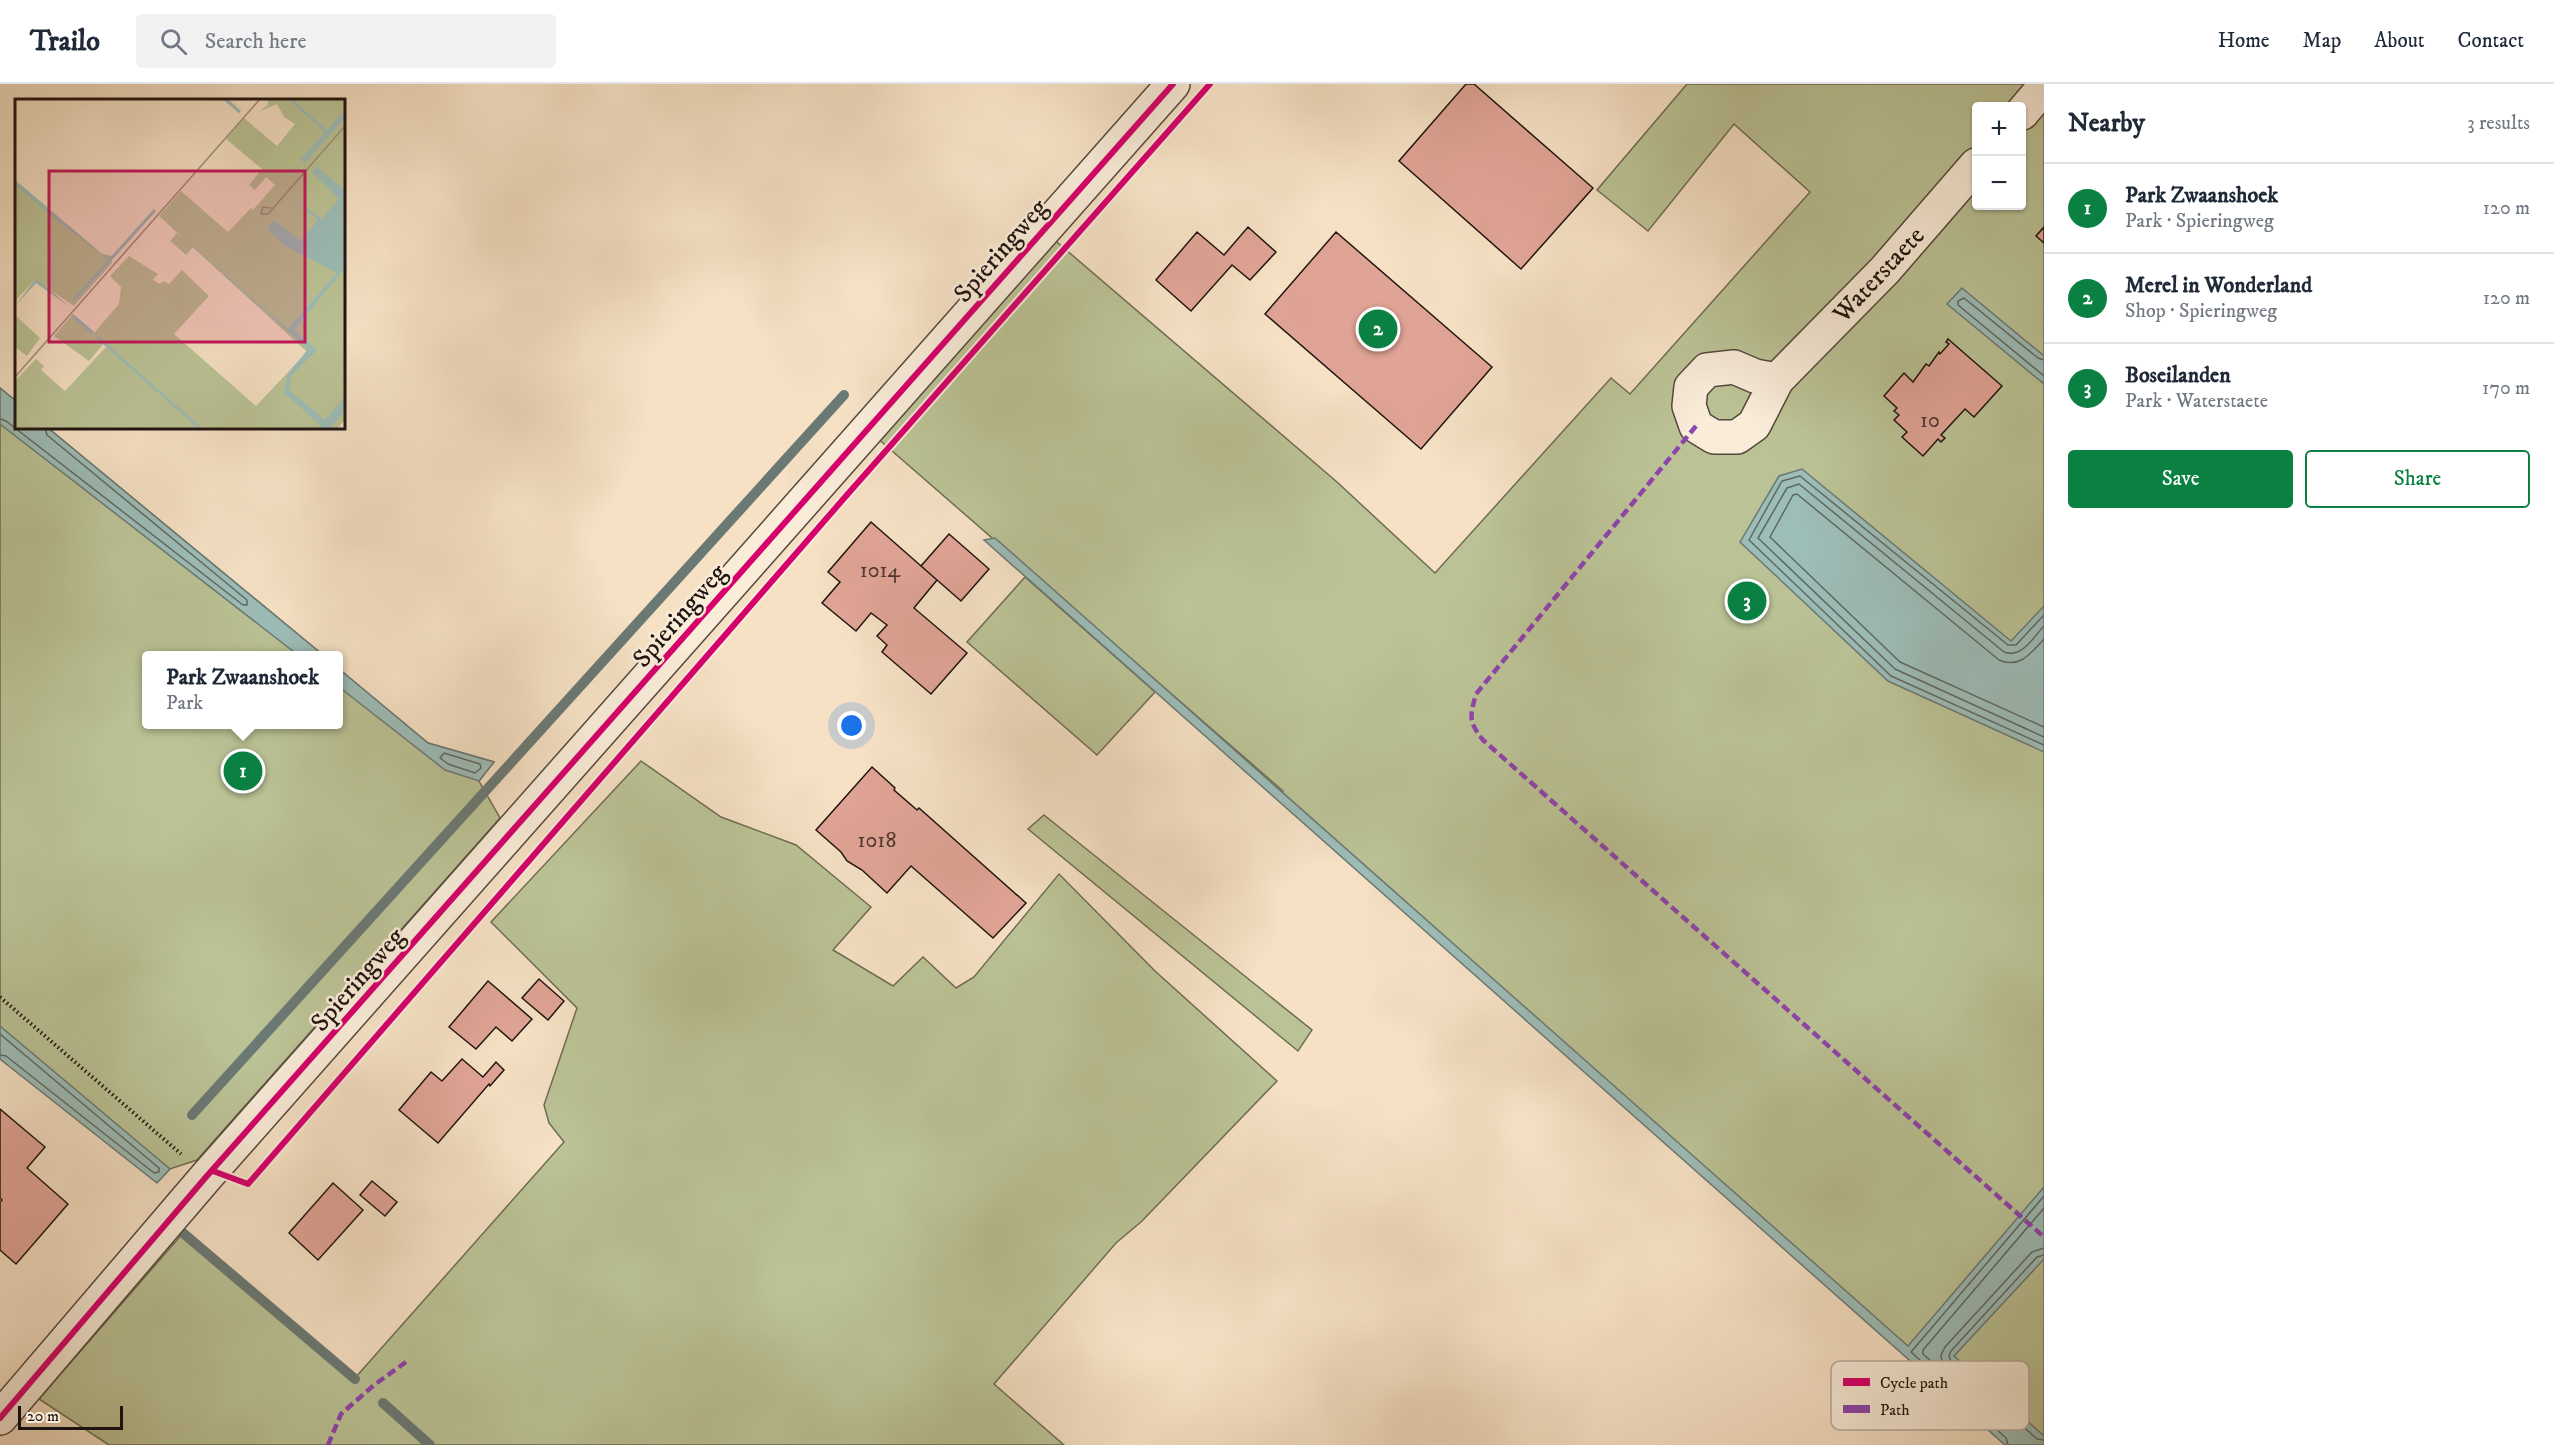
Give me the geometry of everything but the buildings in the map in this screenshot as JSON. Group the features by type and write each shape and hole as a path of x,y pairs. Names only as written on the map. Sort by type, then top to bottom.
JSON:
{"street":[{"name":"Spieringweg","path":"0,1418 206,1177 1173,84"},
{"path":"2026,108 2044,87"},
{"name":"Waterstaete","path":"1777,380 1885,270 1972,171"}],"path":[{"path":"0,997 206,1177"}],"green space":[{"path":"1687,84 2044,84 2044,1445 2006,1445 1989,1430 2029,1430 2029,1361 1912,1361 1278,797 1283,791 876,437 1051,237 1337,482 1435,573 1611,378 1630,394 1810,192 1734,124 1648,231 1597,190"},
{"path":"0,388 15,400 15,429 49,429 318,651 142,651 142,729 343,729 343,672 428,743 494,762 479,781 500,818 197,1160 170,1169 0,1039"},
{"path":"1025,577 1155,692 1097,755 967,642"},
{"path":"641,761 721,817 796,845 871,907 833,950 893,986 923,957 956,988 974,977 1059,874 1155,971 1277,1081 1142,1221 1116,1243 994,1384 1064,1445 109,1445 39,1399 183,1233 355,1378 564,1142 549,1123 544,1105 577,1008 491,922"},
{"path":"1044,815 1312,1030 1298,1051 1028,829"}],"water":[{"path":"1962,288 2044,356 2044,384 1947,304"},
{"path":"0,388 15,400 15,429 49,429 318,651 293,651 0,424"},
{"path":"1802,469 2011,641 2044,606 2044,752 1888,681 1740,542 1779,476"},
{"path":"995,538 1908,1346 2044,1187 2044,1259 1954,1356 1960,1361 1910,1361 984,540"},
{"path":"343,672 428,743 494,762 479,781 445,770 343,690"},
{"path":"0,1026 170,1169 157,1183 0,1059"},
{"path":"2029,1423 2044,1436 2044,1445 2005,1445 1988,1430 2029,1430"}],"waterway":[{"path":"192,1115 844,395"},
{"path":"183,1233 355,1379"},
{"path":"383,1403 430,1445"}],"marked path":[{"path":"1696,426 1476,694 1472,713 1475,728 1483,740 2044,1237"},
{"path":"328,1445 341,1414 374,1385 406,1362"}],"cycle path":[{"path":"0,1418 206,1177 1173,84"},
{"path":"213,1171 248,1184 846,496 1210,84"}],"place":[{"name":"Merel in Wonderland","path":"1378,329"},
{"name":"Boseilanden","path":"1747,601"},
{"name":"Park Zwaanshoek","path":"243,771"}]}
